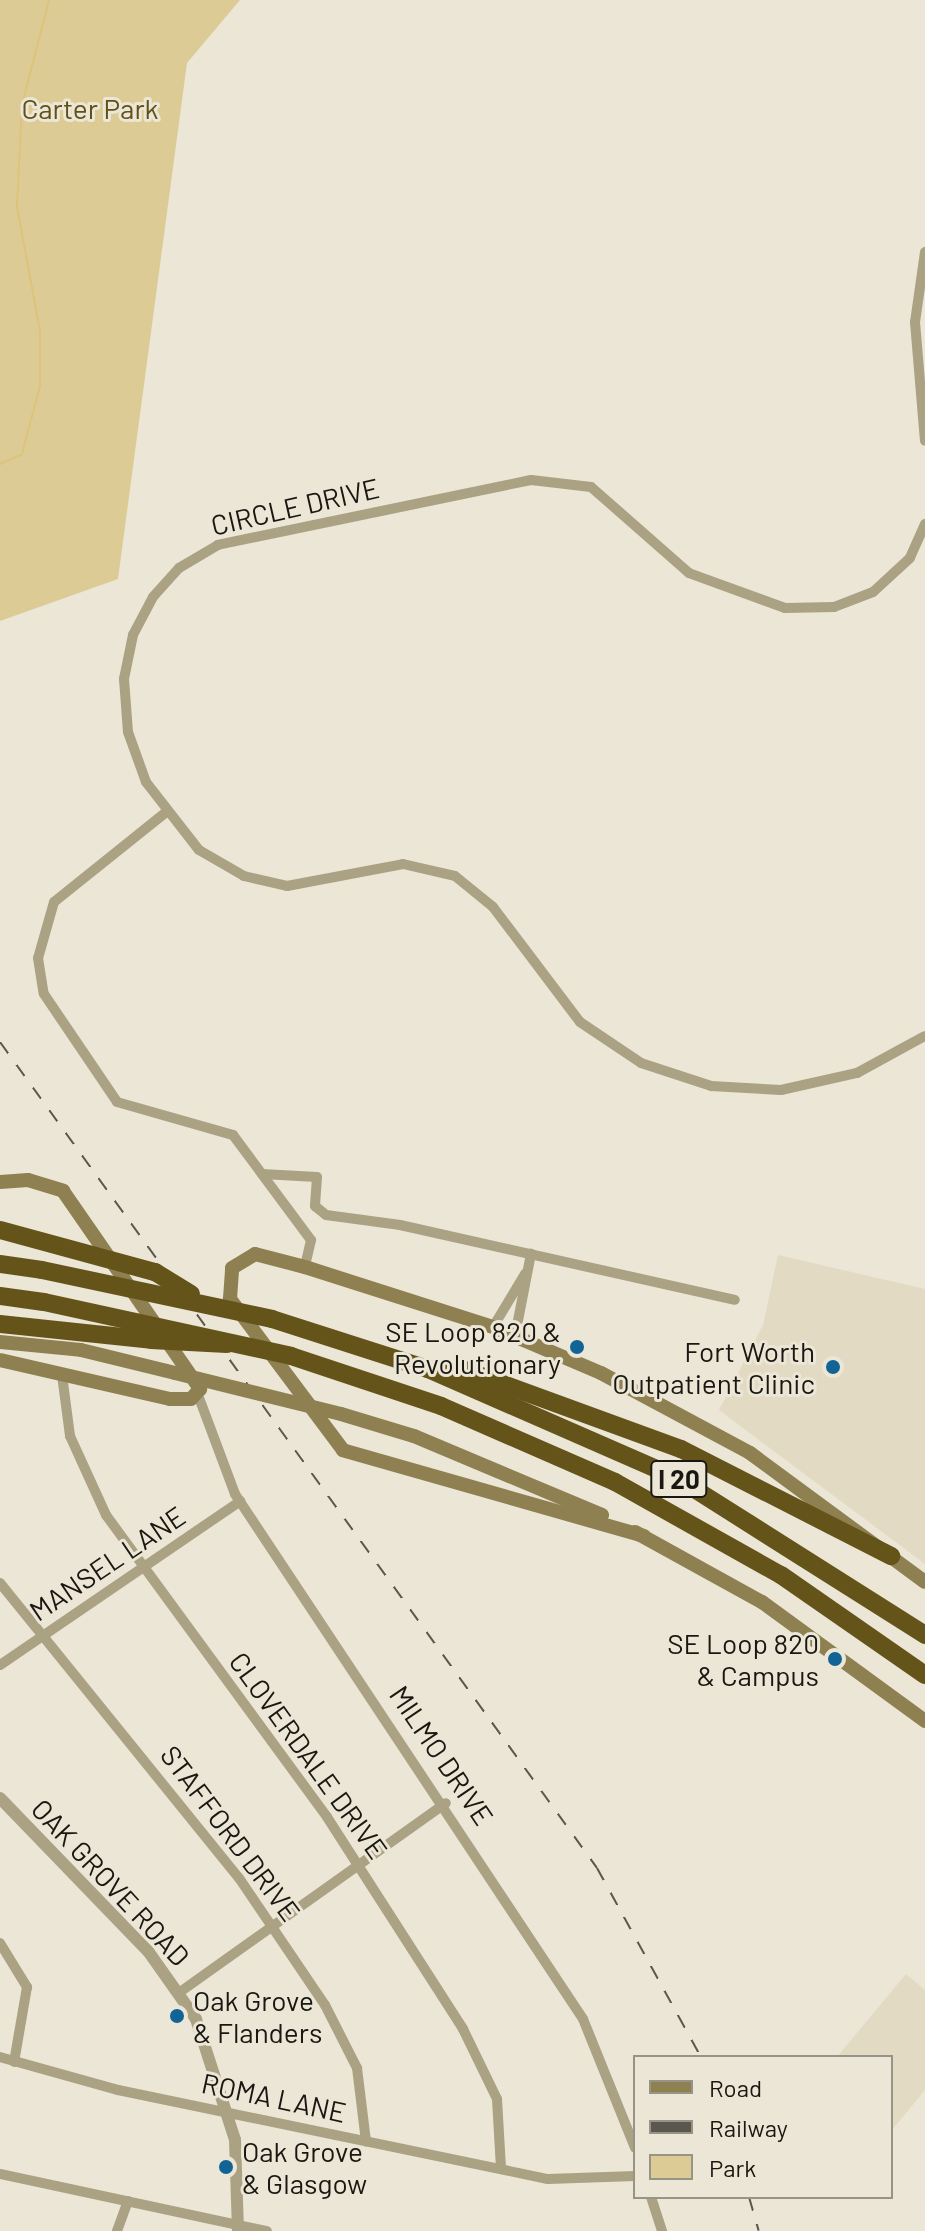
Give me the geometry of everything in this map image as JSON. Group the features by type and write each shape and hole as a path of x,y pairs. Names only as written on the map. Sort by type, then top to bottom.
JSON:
{"highway":[{"path":"0,1230 155,1272 200,1299"},
{"name":"I 20","path":"0,1264 200,1299 428,1369 677,1478 925,1635"},
{"name":"I 20","path":"0,1296 44,1302 243,1343 441,1406 615,1482 781,1575 925,1675"},
{"path":"0,1324 197,1347 243,1343"},
{"path":"428,1369 462,1369 681,1449 891,1556"}],"main road":[{"path":"0,1182 28,1180 63,1191 197,1375 198,1395 170,1399 0,1360"},
{"path":"644,1536 357,1456 330,1440 226,1289 232,1268 246,1255 305,1267 493,1327 601,1373 750,1453 925,1582"},
{"path":"0,1342 81,1350 341,1414 414,1436 644,1536 762,1602 925,1721"}],"street":[{"path":"925,252 915,353 925,441"},
{"name":"CIRCLE DRIVE","path":"925,524 910,558 873,592 810,610 757,601 689,573 607,497 559,478 218,545 165,581 127,656 128,732 165,813 221,865 266,882 322,885 403,864 455,876 493,907 580,1022 641,1063 687,1080 735,1090 806,1087 857,1073 925,1036"},
{"path":"165,813 54,902 40,947 44,994 117,1102 225,1129 311,1240 305,1267"},
{"path":"262,1174 317,1177 315,1206 326,1215 531,1254 735,1300"},
{"path":"515,1336 531,1254"},
{"path":"493,1327 525,1274"},
{"name":"CLOVERDALE DRIVE","path":"62,1375 70,1436 92,1491 358,1863 488,2077 503,2125 501,2169"},
{"name":"MILMO DRIVE","path":"198,1395 240,1501 446,1803 583,2019 633,2143"},
{"name":"MANSEL LANE","path":"0,1665 240,1501"},
{"name":"STAFFORD DRIVE","path":"0,1583 44,1634 271,1925 346,2040 364,2094 366,2141"},
{"name":"OAK GROVE ROAD","path":"0,1798 180,1992 209,2047 229,2110 239,2228"},
{"path":"180,1992 446,1803"},
{"path":"0,1943 27,1987 14,2062"},
{"name":"ROMA LANE","path":"0,2057 501,2169 589,2183 633,2176"},
{"path":"0,2174 239,2228 267,2231"},
{"path":"652,2199 662,2231"},
{"path":"117,2231 128,2201"}],"shaded area":[{"name":"Fort Worth Outpatient Clinic","path":"778,1255 925,1289 925,1564 719,1410 763,1325"},
{"path":"906,1974 925,1990 925,2090 893,2129 893,2055 839,2055"}],"green space":[{"name":"Carter Park","path":"0,0 240,0 187,63 118,579 0,621"}],"waterway":[{"path":"0,464 22,454 40,386 40,331 17,207 22,105 49,0"}],"railway":[{"path":"0,1042 597,1868 700,2055"},
{"path":"750,2199 759,2231"}],"place":[{"name":"SE Loop 820 & Revolutionary","path":"577,1347"},
{"name":"Fort Worth Outpatient Clinic","path":"833,1367"},
{"name":"SE Loop 820 & Campus","path":"835,1659"},
{"name":"Oak Grove & Flanders","path":"177,2016"},
{"name":"Oak Grove & Glasgow","path":"226,2167"}]}
